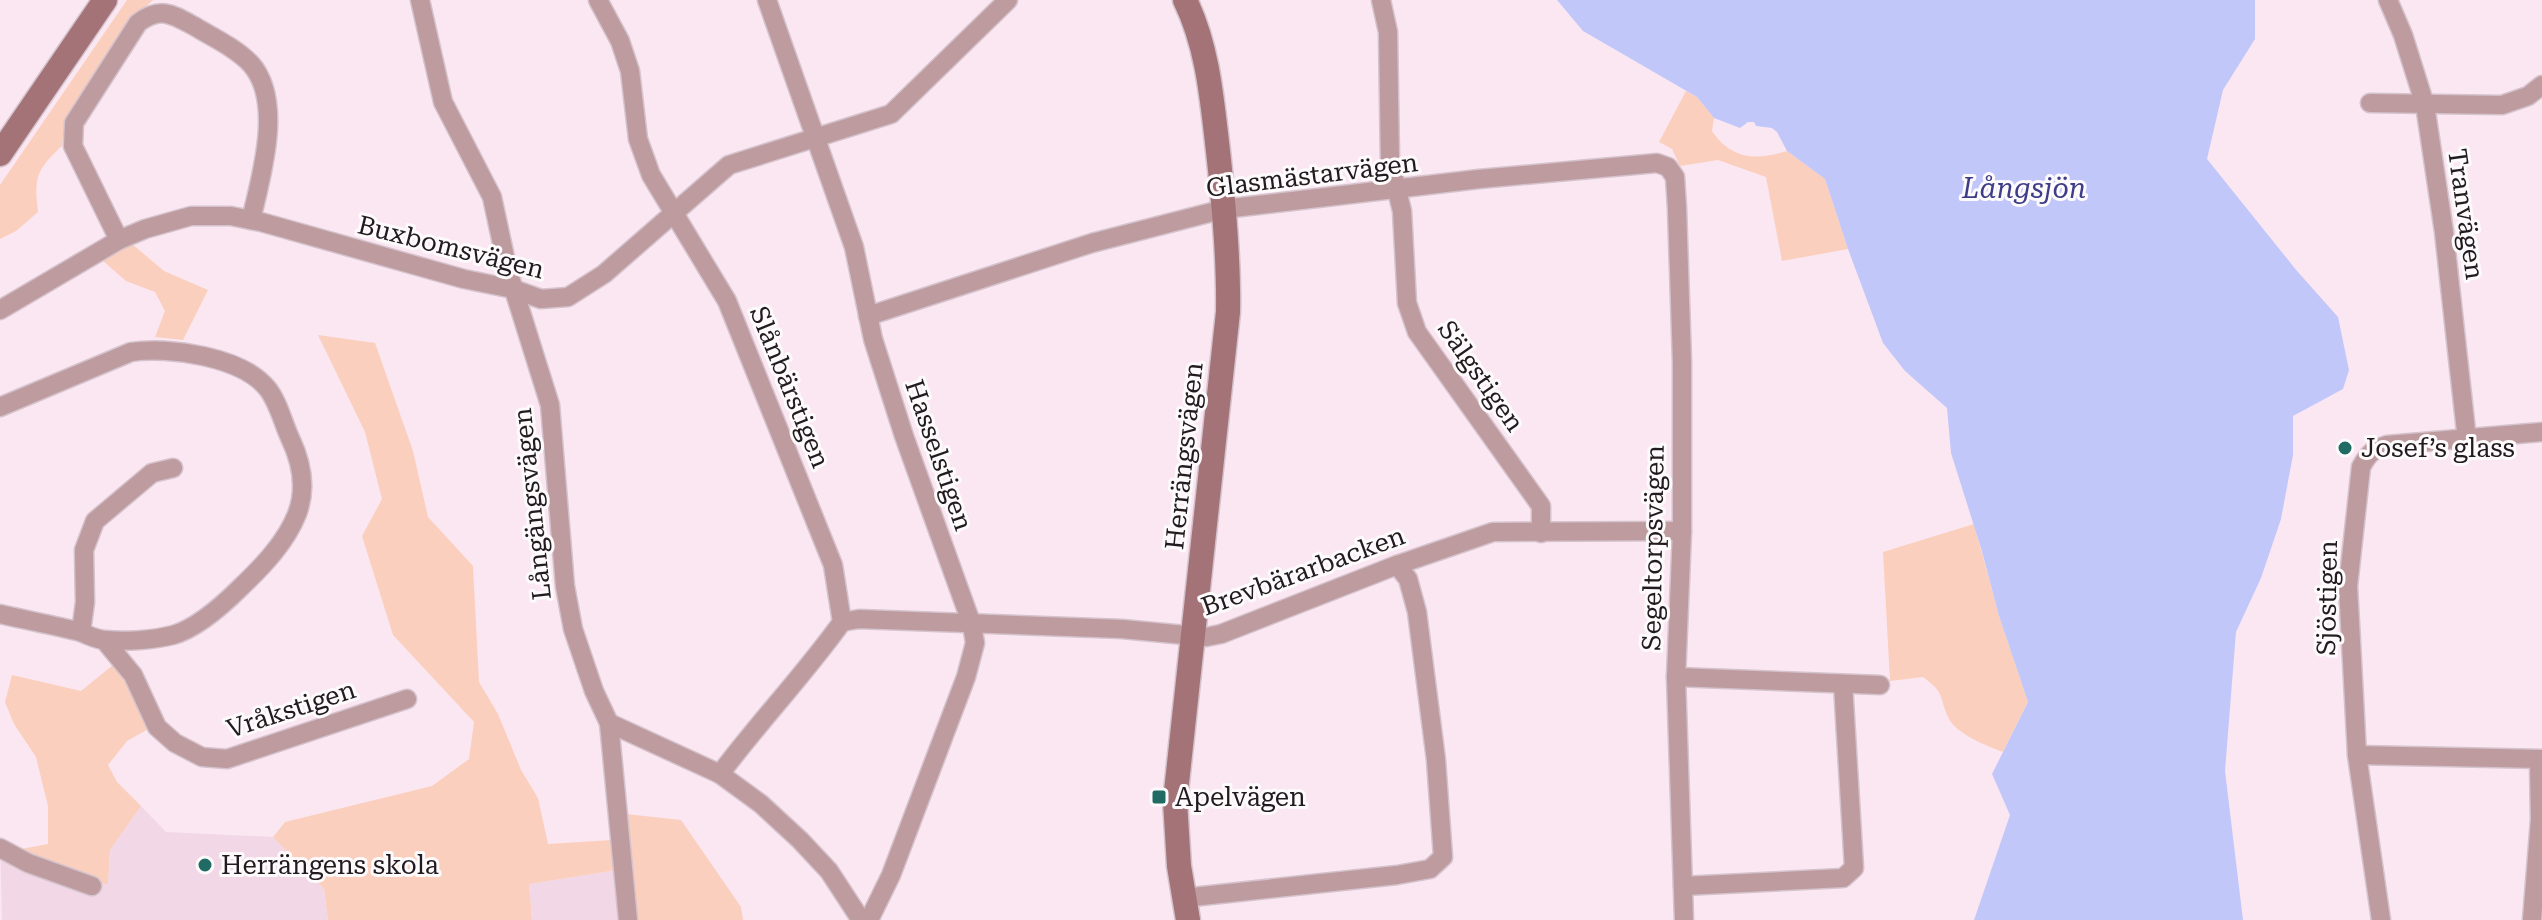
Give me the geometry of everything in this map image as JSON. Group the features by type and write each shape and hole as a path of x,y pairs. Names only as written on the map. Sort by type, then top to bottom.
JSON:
{"street":[{"path":"0,154 105,0"},
{"name":"Långängsvägen","path":"420,0 443,102 492,197 513,289 550,405 565,586 573,629 594,691 609,723 628,920"},
{"name":"Slånbärstigen","path":"598,0 620,41 630,71 638,139 651,175 727,301 833,565 842,622"},
{"name":"Hasselstigen","path":"767,0 854,247 873,339 904,436 972,625 975,643 966,677 891,875 869,920"},
{"name":"Buxbomsvägen","path":"0,310 119,240 191,216 231,216 251,220 541,299 568,297 604,274 729,165 891,114 1008,0"},
{"name":"Herrängsvägen","path":"1185,0 1205,58 1229,266 1228,312 1175,801 1185,909"},
{"name":"Sälgstigen","path":"1381,0 1388,32 1390,162 1402,211 1407,303 1417,332 1541,506 1541,533"},
{"name":"Tranvägen","path":"2388,0 2425,105 2444,232 2467,440"},
{"path":"119,240 73,146 74,123 138,23 148,16 170,13 221,42 250,63 265,86 268,115 263,170 251,220"},
{"path":"2370,103 2502,105 2528,96 2542,85"},
{"name":"Glasmästarvägen","path":"868,316 1092,243 1224,209 1479,179 1657,163 1668,167 1675,177"},
{"name":"Segeltorpsvägen","path":"1675,177 1682,362 1682,531 1676,677 1684,920"},
{"path":"0,407 131,352 152,349 174,351 238,368 269,390 299,458 303,487 297,514 281,543 257,572 231,597 174,635 105,641 81,632 0,614"},
{"name":"Sjöstigen","path":"2381,920 2357,755 2348,586 2361,467 2375,448 2387,445 2542,432"},
{"path":"81,632 85,602 84,550 95,521 152,473 173,468"},
{"name":"Brevbärarbacken","path":"842,622 859,619 1122,629 1206,637 1493,532 1682,531"},
{"path":"1185,909 1430,869 1443,857 1436,760 1417,612 1408,579 1397,565"},
{"path":"720,774 756,726 815,661 842,622"},
{"name":"Vråkstigen","path":"105,641 133,675 157,727 175,743 202,757 227,759 407,699"},
{"path":"1676,677 1880,685"},
{"path":"1683,886 1843,878 1854,868 1843,684"},
{"path":"609,723 720,774 761,804 829,871 861,920"},
{"path":"2357,755 2540,759 2540,820 2532,920"},
{"path":"0,848 72,881 92,886"}],"shaded area":[{"path":"127,0 153,0 135,16 64,124 62,146 39,175 36,190 38,212 16,231 0,239 0,185"},
{"path":"1686,91 1697,97 1714,118 1712,131 1727,147 1754,156 1787,151 1825,179 1848,249 1782,261 1766,177 1718,160 1680,166 1672,149 1659,142"},
{"path":"132,244 164,271 208,290 183,340 155,337 165,311 155,292 126,281 102,260"},
{"path":"318,335 375,343 413,451 428,517 473,566 479,682 498,714 521,770 538,798 548,844 612,840 617,870 529,884 532,920 328,920 324,889 273,837 285,822 432,786 469,759 474,722 393,635 362,536 382,499 365,432"},
{"path":"1974,524 1999,616 2028,702 2003,752 1959,730 1949,719 1938,691 1923,677 1890,681 1883,552"},
{"path":"113,665 136,698 150,728 127,741 108,765 117,782 141,806 110,850 108,884 82,880 16,850 48,844 48,806 36,757 14,724 5,702 12,675 81,691"},
{"name":"Herrängens skola","path":"141,806 166,832 273,837 324,889 328,920 2,920 0,837 16,850 108,884 110,850"},
{"path":"626,814 681,820 741,907 743,920 636,920"},
{"path":"617,870 622,920 532,920 529,884"}],"water":[{"name":"Långsjön","path":"1557,0 2255,0 2255,39 2223,90 2207,159 2338,317 2349,370 2343,389 2293,416 2293,455 2281,519 2261,578 2236,632 2225,771 2243,920 1974,920 2010,815 1992,774 2028,702 1951,453 1947,408 1905,371 1883,343 1825,179 1787,151 1772,128 1748,122 1740,128 1714,118 1697,97 1583,31"}],"place":[{"name":"Josef’s glass","path":"2345,448"},
{"name":"Apelvägen","path":"1159,797"},
{"name":"Herrängens skola","path":"205,865"}]}
